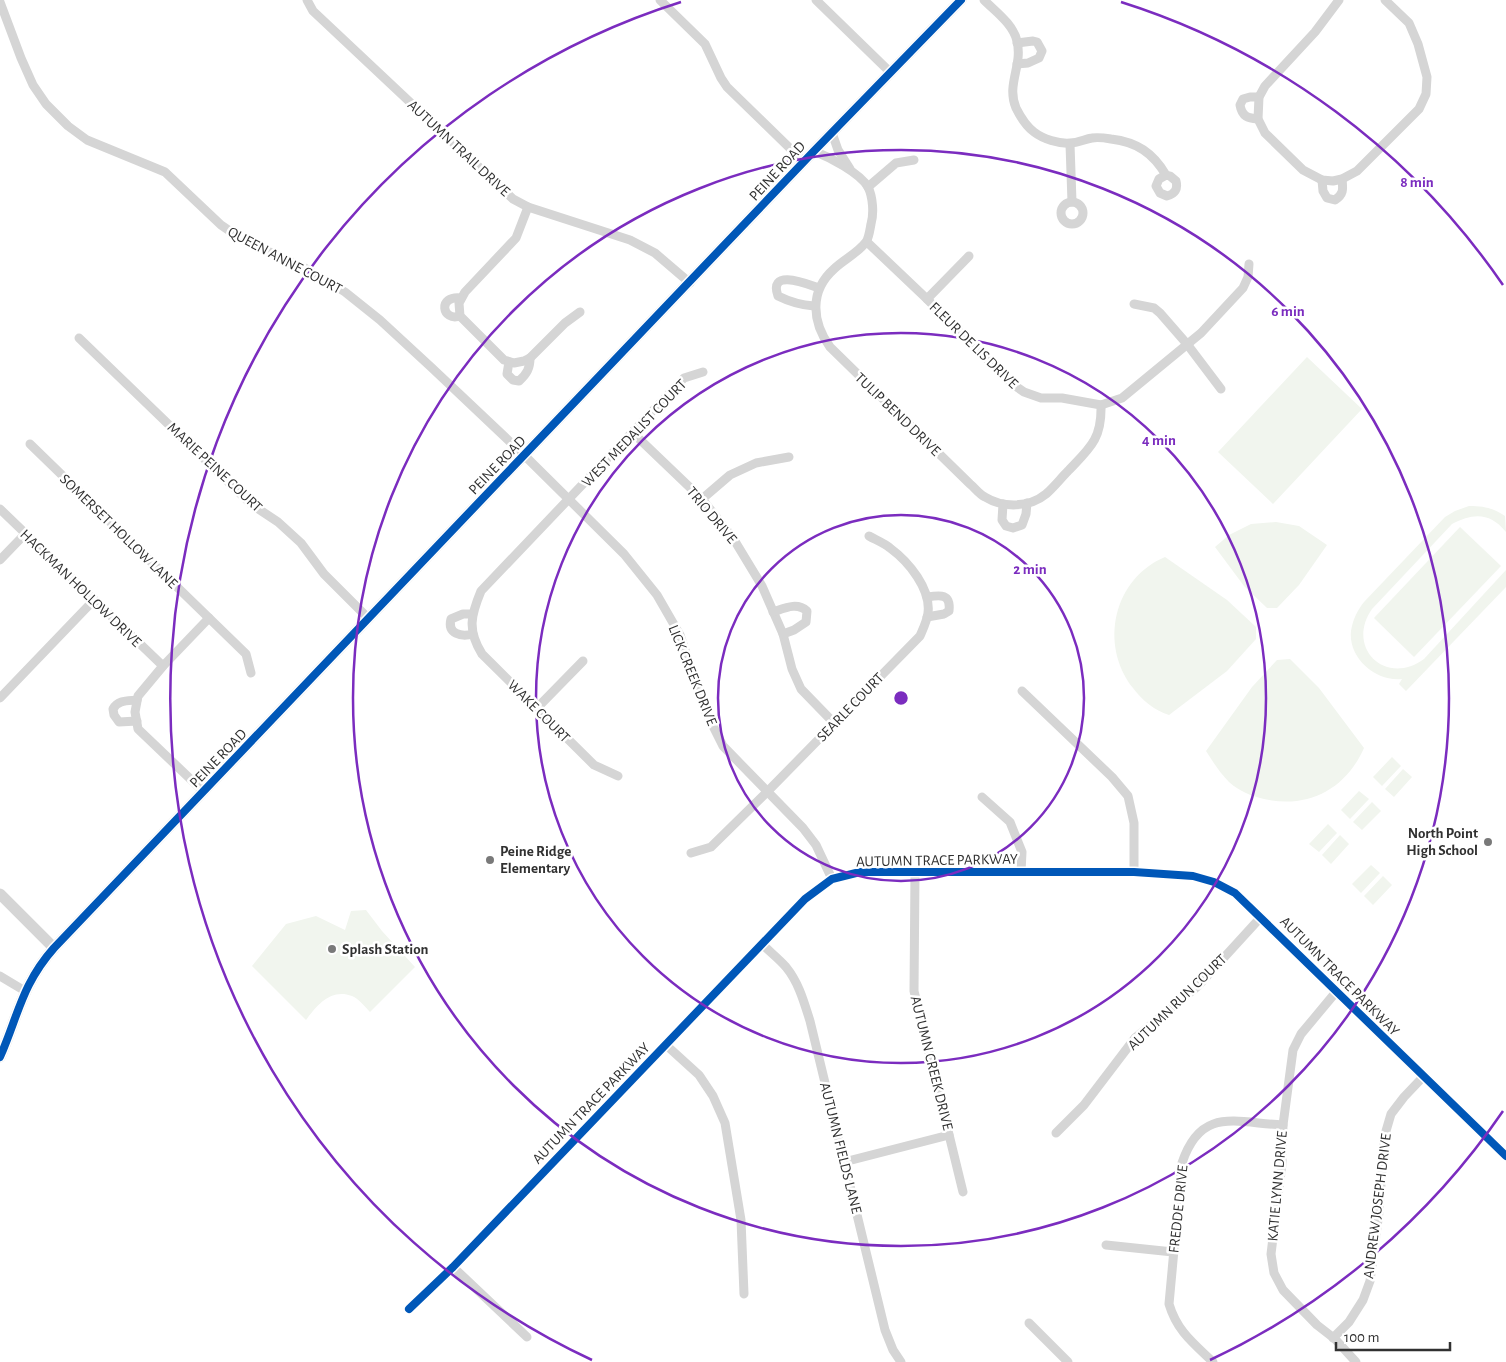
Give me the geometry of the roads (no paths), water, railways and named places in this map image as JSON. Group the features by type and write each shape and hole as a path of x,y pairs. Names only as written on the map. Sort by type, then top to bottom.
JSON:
{"street":[{"name":"AUTUMN TRAIL DRIVE","path":"307,0 314,11 512,198 528,207 630,240 655,253 690,283"},
{"path":"660,0 705,44 727,87 804,162"},
{"path":"816,0 891,73"},
{"name":"PEINE ROAD","path":"0,1057 25,991 39,966 54,948 814,151 961,0"},
{"path":"984,0 1008,24 1017,42 1018,59 1012,99 1020,118 1036,134 1052,141 1070,144 1094,137 1122,140 1146,151 1158,162 1166,175"},
{"path":"1339,0 1315,32 1265,86 1259,97 1258,119 1265,133 1303,170 1322,180 1342,179 1356,172 1418,109 1426,94 1427,78 1418,44 1409,23 1385,0"},
{"name":"QUEEN ANNE COURT","path":"0,2 33,86 46,104 68,126 87,140 164,172 221,225 243,240 305,268 345,292 380,320 525,456"},
{"path":"1017,42 1037,42 1042,50 1039,58 1028,63 1017,64"},
{"path":"1258,119 1248,118 1241,112 1240,106 1243,99 1259,97"},
{"path":"820,288 795,280 786,280 779,281 775,289 778,296 788,302 814,306 825,277 867,242 874,214 868,187 854,173 838,150 832,133"},
{"path":"1070,144 1072,202"},
{"path":"814,151 830,157 854,173"},
{"path":"868,187 896,163 914,160"},
{"path":"1322,180 1323,191 1327,198 1335,200 1343,191 1342,179"},
{"path":"528,207 516,238 464,292 458,303 460,316 504,360 514,363 530,358 565,323 580,312"},
{"name":"FLEUR DE LIS DRIVE","path":"867,242 1011,383 1024,392 1041,398 1062,398 1101,405"},
{"path":"927,299 970,256"},
{"path":"1101,405 1122,398 1201,333 1243,288 1248,277 1249,264"},
{"path":"460,316 450,316 446,312 445,306 450,298 461,298"},
{"path":"1134,304 1154,308 1187,344 1221,389"},
{"name":"TULIP BEND DRIVE","path":"814,306 816,321 822,336 830,347 984,497 1003,504 1020,505 1034,502 1046,494 1088,451 1097,437 1102,419 1101,405"},
{"name":"MARIE PEINE COURT","path":"79,338 251,504 278,522 301,544 324,574 369,619"},
{"path":"509,362 507,374 513,380 519,381 528,370 530,358"},
{"name":"WEST MEDALIST COURT","path":"569,500 684,378 703,372"},
{"name":"TRIO DRIVE","path":"632,432 702,499 734,538 762,586 783,634 792,670 802,689 834,723"},
{"name":"SOMERSET HOLLOW LANE","path":"30,444 246,654 251,673"},
{"name":"LICK CREEK DRIVE","path":"525,456 624,554 657,595 680,635 704,708 723,746 803,828 816,845 832,879"},
{"path":"702,499 730,475 756,463 789,457"},
{"name":"WAKE COURT","path":"569,500 482,591 471,618 474,642 482,654 594,765 618,776"},
{"path":"1003,504 1002,520 1006,526 1013,528 1022,525 1027,503"},
{"name":"HACKMAN HOLLOW DRIVE","path":"0,510 163,666"},
{"path":"0,560 25,534"},
{"name":"SEARLE COURT","path":"691,853 711,847 920,636 927,617 927,597 917,575 890,548 869,536"},
{"path":"927,597 942,596 947,599 950,605 949,611 944,614 927,617"},
{"path":"0,698 94,600"},
{"path":"773,612 790,606 802,607 807,612 806,622 794,630 783,634"},
{"path":"472,614 456,615 449,624 451,630 457,634 464,636 473,634"},
{"path":"204,792 138,728 135,712 138,696 163,666 209,618"},
{"path":"537,708 583,661"},
{"path":"1022,690 1112,777 1128,796 1134,824 1134,872"},
{"path":"137,700 116,704 112,709 119,722 137,721"},
{"path":"982,796 1010,822 1022,852 1021,872"},
{"name":"AUTUMN TRACE PARKWAY","path":"409,1309 453,1266 763,945 805,899 832,879 860,872 1134,872 1193,876 1214,882 1235,892 1506,1156"},
{"name":"AUTUMN CREEK DRIVE","path":"914,873 914,991 963,1192"},
{"path":"0,894 54,948"},
{"name":"AUTUMN RUN COURT","path":"1056,1133 1084,1105 1135,1038 1198,986 1261,917"},
{"name":"AUTUMN FIELDS LANE","path":"763,945 785,966 795,980 804,1000 885,1330 893,1350 901,1362"},
{"path":"0,976 25,991"},
{"name":"KATIE LYNN DRIVE","path":"1336,992 1301,1034 1293,1050 1283,1125 1282,1164 1271,1254 1274,1273 1283,1290 1356,1362"},
{"path":"666,1045 698,1075 713,1096 725,1123 741,1220 744,1294"},
{"name":"ANDREW JOSEPH DRIVE","path":"1333,1338 1349,1322 1363,1300 1370,1281 1379,1212 1384,1144 1391,1114 1423,1076"},
{"name":"FREDDE DRIVE","path":"1213,1362 1181,1330 1173,1317 1169,1304 1182,1164 1187,1149 1194,1138 1204,1128 1221,1121 1235,1120 1283,1125"},
{"path":"844,1162 949,1136"},
{"path":"1106,1245 1173,1252"},
{"path":"453,1266 526,1337"},
{"path":"1029,1323 1068,1362"}],"place":[{"name":"North Point High School","path":"1488,842"},
{"name":"Peine Ridge Elementary","path":"490,860"},
{"name":"Splash Station","path":"332,949"}]}
